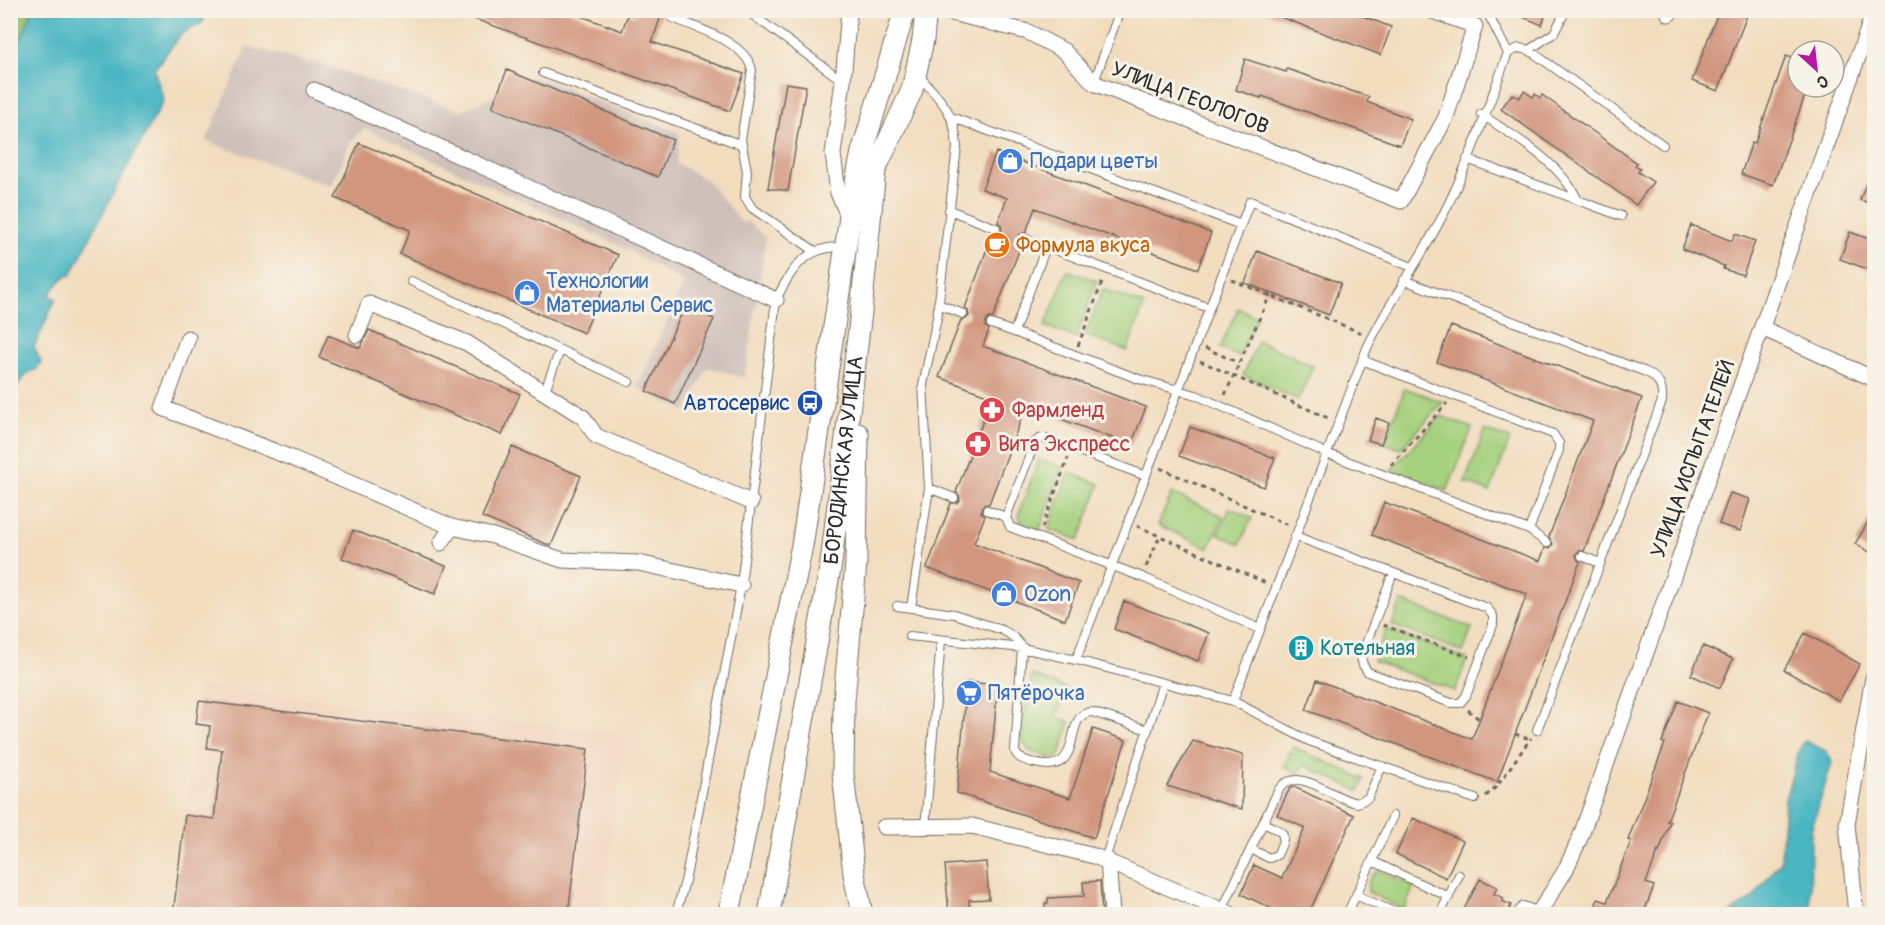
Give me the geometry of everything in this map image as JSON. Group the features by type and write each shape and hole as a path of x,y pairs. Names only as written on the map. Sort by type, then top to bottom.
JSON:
{"street":[{"path":"849,10 833,169 838,193 850,220"},
{"path":"729,915 803,540 862,152 905,10"},
{"name":"БОРОДИНСКАЯ УЛИЦА","path":"769,915 831,563 861,312 875,170 906,106 923,40 927,10"},
{"name":"УЛИЦА ГЕОЛОГОВ","path":"940,10 1028,32 1064,51 1094,83 1401,201 1446,117 1475,26 1430,10"},
{"name":"УЛИЦА ИСПЫТАТЕЛЕЙ","path":"1539,913 1570,861 1580,838 1875,12"},
{"path":"314,90 776,300"},
{"path":"357,335 369,304 467,344 583,417 596,436 751,502"},
{"path":"861,312 856,563 844,700 843,773 854,873 862,915"},
{"path":"1762,328 1875,379"},
{"path":"189,338 163,408 294,459 452,527 494,536 562,560 638,563 741,585"},
{"path":"441,543 452,527"},
{"path":"1856,915 1847,824 1873,678"},
{"path":"884,826 972,826 1107,860 1226,912"},
{"path":"1107,860 1112,915"}],"lane":[{"path":"746,10 843,81"},
{"path":"1094,83 1120,10"},
{"path":"1529,50 1554,33 1566,10"},
{"path":"1487,11 1508,53"},
{"path":"673,18 720,38 749,61 752,70 741,145 747,171 745,192 749,204 815,251"},
{"path":"1233,701 1362,360 1372,337 1404,280 1444,214 1508,53 1519,48 1529,50 1663,146"},
{"path":"911,608 929,488 923,385 938,304 957,147 956,131 951,117 941,100 916,72"},
{"path":"543,73 741,145"},
{"path":"1483,115 1554,166 1567,180 1578,200"},
{"path":"951,117 1241,225"},
{"path":"1467,159 1621,216"},
{"path":"1076,660 1250,201 1412,267"},
{"path":"949,210 996,228"},
{"path":"1024,238 1209,308"},
{"path":"676,915 686,877 741,585 776,300 792,271 805,257 815,251 834,246 846,247"},
{"path":"1014,332 1046,247"},
{"path":"1404,280 1646,372 1659,381 1663,393 1662,401 1538,730"},
{"path":"411,281 629,382"},
{"path":"938,304 963,314"},
{"path":"991,324 1139,380 1196,395 1326,453 1529,530 1546,543"},
{"path":"544,393 560,350"},
{"path":"1362,360 1548,430 1556,438 1559,450 1529,530"},
{"path":"1146,476 1044,438 1036,440 1006,517 1010,527 1142,577 1260,629"},
{"path":"929,488 954,498"},
{"path":"987,510 1006,517"},
{"path":"1296,532 1393,573 1487,608 1493,616 1493,625 1466,696 1457,704 1368,672 1363,665 1361,657 1393,573"},
{"path":"1582,556 1600,563"},
{"path":"897,606 954,614 1002,630 1014,637 1022,648 1015,748 1018,758 1046,766 1059,763 1067,755 1080,717 1086,712 1148,730"},
{"path":"909,636 1022,648 1233,701 1298,736 1475,799"},
{"path":"925,827 941,641"},
{"path":"1107,860 1163,683"},
{"path":"1226,912 1251,849 1279,789 1290,780 1300,779 1357,803 1368,798 1382,766"},
{"path":"1344,915 1356,895 1393,816"},
{"path":"1251,849 1269,858 1277,855 1284,840 1281,832 1263,823"},
{"path":"1372,861 1449,897"},
{"path":"1440,915 1459,875"},
{"path":"1356,895 1398,915"},
{"path":"1516,915 1523,906 1539,913"}],"path":[{"path":"1075,355 1107,269"},
{"path":"1222,276 1372,337"},
{"path":"1220,406 1270,295"},
{"path":"1196,344 1239,363"},
{"path":"1191,357 1338,423"},
{"path":"1383,475 1454,395"},
{"path":"1038,538 1072,448"},
{"path":"1150,463 1296,532"},
{"path":"1128,522 1276,587"},
{"path":"1142,577 1160,536"},
{"path":"1375,622 1479,661"},
{"path":"1475,799 1486,796 1495,789 1538,730"},
{"path":"1515,734 1531,739"}],"shaded area":[{"path":"247,46 309,63 311,61 461,111 535,77 680,133 676,163 707,180 743,224 747,221 766,238 745,378 708,367 686,411 637,388 684,283 625,248 365,129 351,141 331,186 206,141"},
{"path":"199,686 627,734 601,914 174,914"}],"green space":[{"path":"11,11 33,11 11,62"},
{"path":"1067,270 1097,281 1076,338 1045,326"},
{"path":"1103,289 1144,305 1127,351 1085,335"},
{"path":"1238,308 1257,317 1239,357 1220,348"},
{"path":"1258,341 1313,366 1298,400 1243,375"},
{"path":"1405,388 1443,402 1401,449 1384,443"},
{"path":"1441,416 1472,428 1447,491 1391,470"},
{"path":"1485,430 1510,439 1490,492 1465,482"},
{"path":"1039,459 1063,468 1039,531 1023,525 1018,516"},
{"path":"1069,473 1100,484 1079,540 1048,529"},
{"path":"1172,493 1223,516 1209,548 1158,525"},
{"path":"1230,508 1252,518 1240,544 1218,534"},
{"path":"1401,601 1472,628 1463,652 1392,625"},
{"path":"1386,629 1467,659 1455,691 1373,661"},
{"path":"1032,675 1068,689 1056,717 1070,722 1060,755 1053,759 1029,751 1020,736"},
{"path":"1293,747 1364,779 1359,791 1303,765 1298,774 1284,767"},
{"path":"1380,871 1414,886 1404,910 1368,892 1370,879"}],"water":[{"path":"33,11 208,11 202,23 181,34 154,70 164,100 71,275 63,278 49,295 56,299 34,347 41,362 37,369 28,373 11,392 11,62"},
{"path":"1805,741 1826,751 1832,762 1811,830 1810,914 1728,914 1753,898 1781,860 1785,800 1799,750"}],"building":[{"path":"456,10 565,10 622,31 628,14 635,16 637,10 663,10 652,42 744,74 730,111 455,12"},
{"path":"1262,10 1347,10 1391,27 1381,55"},
{"path":"1507,10 1547,10 1542,25"},
{"path":"1719,10 1749,10 1718,91 1692,81"},
{"path":"1786,56 1786,99 1804,99 1773,185 1741,174 1752,142 1755,143"},
{"path":"1245,59 1286,72 1287,69 1369,97 1367,102 1411,119 1400,145 1262,96 1261,98 1236,90"},
{"path":"507,70 673,140 658,177 492,107"},
{"path":"786,83 806,86 788,191 768,188"},
{"path":"1524,91 1533,97 1535,94 1540,98 1542,95 1637,163 1635,166 1640,169 1638,172 1653,182 1636,205 1501,109 1512,94 1519,98"},
{"path":"359,143 618,255 584,333 400,254 410,230 335,198"},
{"path":"996,152 1211,233 1198,269 1035,208 1026,232 1019,235 1018,240 1022,243 993,318 989,318 986,322 985,326 989,330 983,346 1146,407 1131,445 1026,406 989,504 982,507 981,512 985,516 974,543 1079,583 1065,620 927,568 951,503 957,503 960,500 956,492 992,397 939,377 961,320 969,316 965,308 993,233 999,233 1002,230 998,222 1007,198 982,189"},
{"path":"1873,166 1875,166 1875,205 1860,200"},
{"path":"1691,225 1732,241 1735,234 1755,241 1743,275 1723,269 1724,266 1682,249"},
{"path":"1850,232 1875,241 1875,272 1840,259"},
{"path":"1257,251 1341,283 1329,315 1245,283"},
{"path":"685,306 714,319 675,404 646,391"},
{"path":"1451,326 1642,398 1584,551 1576,554 1580,562 1497,782 1306,710 1317,680 1472,739 1527,594 1372,535 1384,502 1540,561 1545,548 1550,548 1553,544 1549,537 1593,421 1437,362"},
{"path":"369,330 520,394 502,435 319,357 328,335 360,348"},
{"path":"1376,418 1389,423 1381,444 1368,440"},
{"path":"1190,427 1275,458 1264,487 1179,456"},
{"path":"512,447 581,476 551,546 482,517"},
{"path":"1730,493 1750,499 1740,531 1719,524"},
{"path":"1875,510 1875,555 1855,544"},
{"path":"353,530 446,566 435,594 342,558"},
{"path":"1124,601 1209,633 1198,661 1114,629"},
{"path":"1805,633 1860,664 1839,701 1784,670"},
{"path":"1703,646 1733,659 1720,688 1691,675"},
{"path":"967,682 998,685 990,772 1070,798 1093,729 1126,740 1094,838 957,793"},
{"path":"199,701 588,749 568,915 173,915 185,815 214,819 222,750 207,748 210,726 196,724"},
{"path":"1678,701 1708,713 1646,883 1654,886 1643,915 1592,915 1598,899 1607,902 1631,841 1628,840 1665,743 1662,742"},
{"path":"1193,741 1243,755 1242,809 1167,786"},
{"path":"1294,787 1354,815 1308,915 1285,915 1241,894 1254,865 1282,878 1305,828 1277,815 1290,788"},
{"path":"1413,818 1463,841 1446,878 1396,854"},
{"path":"986,862 989,899 969,900 970,915 949,915 945,865"},
{"path":"1480,879 1497,887 1494,894 1504,898 1502,901 1511,905 1507,915 1461,915"},
{"path":"1100,881 1102,915 1045,915 1045,903 1048,903 1048,898 1084,896 1083,882"}],"place":[{"name":"Подари цветы","path":"1010,161"},
{"name":"Формула вкуса","path":"997,245"},
{"name":"Технологии Материалы Сервис","path":"527,293"},
{"name":"Автосервис","path":"810,403"},
{"name":"Фармленд","path":"992,410"},
{"name":"Вита Экспресс","path":"978,444"},
{"name":"Ozon","path":"1004,594"},
{"name":"Котельная","path":"1301,648"},
{"name":"Пятёрочка","path":"969,693"}]}
